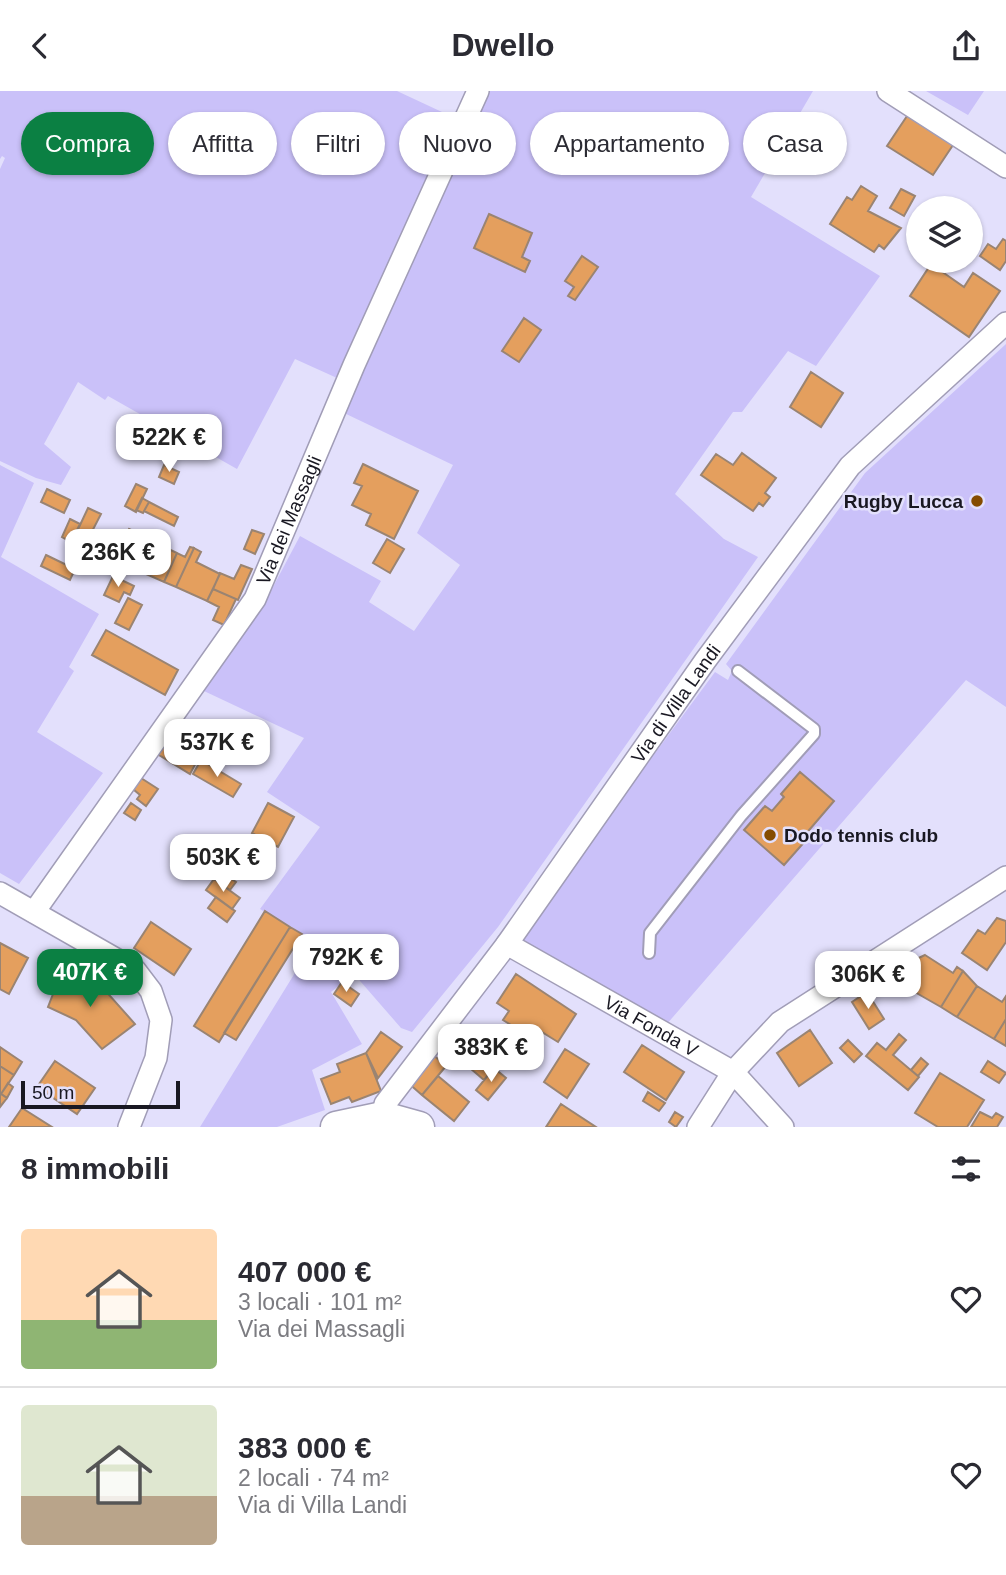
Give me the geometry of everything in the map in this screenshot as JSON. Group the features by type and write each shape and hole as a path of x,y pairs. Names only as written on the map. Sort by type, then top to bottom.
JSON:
{"street":[{"name":"Via dei Massagli","path":"34,912 255,599 354,365 478,91"},
{"path":"888,91 1006,167"},
{"name":"Via di Villa Landi","path":"383,1117 385,1104 507,944 705,661 850,466 1006,323"},
{"path":"698,1127 733,1072 780,1022 1006,877"},
{"path":"0,893 135,970 151,991 161,1020 156,1058 129,1127"},
{"name":"Via Fonda V","path":"507,944 733,1072 783,1127"},
{"path":"336,1127 383,1117 419,1127"}],"lane":[{"path":"649,953 650,933 741,816 814,734 814,729 738,671"}],"shaded area":[{"path":"0,91 397,91 442,112 399,112 399,175 431,175 337,378 295,359 237,469 108,396 105,400 78,382 44,444 71,467 61,485 36,478 0,461 0,169 5,158 2,156 0,159"},
{"path":"483,91 813,91 801,112 743,112 743,175 764,175 751,197 880,276 816,366 788,351 742,412 733,412 675,494 724,539 758,557 498,927 412,1032 401,1028 354,974 331,992 362,1044 312,1070 325,1110 277,1127 200,1127 314,942 260,909 320,827 267,792 304,738 204,691 265,602 300,536 381,581 369,602 414,631 460,565 417,533 453,465 342,412 446,175 516,175 516,112 474,112"},
{"path":"926,91 984,91 968,115"},
{"path":"1006,344 1006,707 966,680 666,1025 521,941 523,932 715,672 728,680 732,671 726,664 865,473"},
{"path":"0,465 34,483 1,557 99,614 69,667 74,671 37,732 103,773 19,884 0,873"}],"building":[{"path":"911,110 957,139 933,175 887,146"},
{"path":"861,186 877,196 868,211 901,228 884,249 879,245 874,252 830,224 847,197 852,200"},
{"path":"901,189 915,196 906,196 904,216 890,208"},
{"path":"489,214 532,233 522,257 530,261 525,272 474,248"},
{"path":"1003,239 1006,241 1006,261 1000,270 983,258 983,252 988,244 996,249"},
{"path":"582,256 598,267 575,300 568,296 574,287 565,281"},
{"path":"925,273 944,273 964,287 973,273 1000,291 969,337 910,296"},
{"path":"524,318 541,330 519,362 502,351"},
{"path":"811,372 843,393 821,427 790,407"},
{"path":"742,453 776,478 765,493 770,497 763,506 759,503 753,511 701,475 716,454 733,465"},
{"path":"363,464 418,491 394,539 366,525 371,514 352,505 362,486 354,483"},
{"path":"164,465 179,472 174,484 159,477"},
{"path":"136,484 147,489 136,512 125,506"},
{"path":"47,489 70,500 64,513 41,502"},
{"path":"142,498 149,502 143,513 136,510"},
{"path":"149,502 178,517 174,526 144,511"},
{"path":"88,508 101,514 85,545 73,540"},
{"path":"70,519 80,524 71,542 62,537"},
{"path":"129,529 160,544 146,574 115,559"},
{"path":"252,530 264,534 255,554 244,549"},
{"path":"387,539 404,549 390,573 373,563"},
{"path":"160,545 177,553 164,582 146,574"},
{"path":"190,547 194,548 176,587 164,582 177,553 185,557"},
{"path":"194,548 201,552 196,562 220,574 207,601 176,587"},
{"path":"46,555 75,569 70,580 41,566"},
{"path":"241,565 252,569 238,600 213,589 220,573 234,579"},
{"path":"113,576 134,586 130,595 124,592 119,602 104,595"},
{"path":"213,589 236,599 224,625 213,620 219,607 207,601"},
{"path":"128,598 142,605 129,630 115,623"},
{"path":"106,630 178,670 165,695 92,655"},
{"path":"157,735 198,759 190,774 149,749"},
{"path":"201,760 241,784 233,797 193,774"},
{"path":"800,772 834,801 804,836 807,839 784,865 744,830 765,806 772,811 784,797 781,794"},
{"path":"141,778 158,789 146,806 137,799 140,795 133,789"},
{"path":"131,803 141,810 135,820 124,813"},
{"path":"268,803 294,817 278,847 252,833"},
{"path":"227,876 236,882 230,890 221,884"},
{"path":"214,879 240,898 232,909 206,890"},
{"path":"216,897 235,911 227,922 208,908"},
{"path":"265,911 290,927 219,1042 194,1026"},
{"path":"997,918 1006,921 1006,942 987,970 962,953 978,930 985,934"},
{"path":"151,922 191,949 174,975 134,948"},
{"path":"290,927 302,934 236,1040 224,1033"},
{"path":"0,943 28,958 9,994 0,989"},
{"path":"925,955 953,973 957,967 963,971 941,1007 913,991 891,971"},
{"path":"62,971 103,988 135,1024 102,1049 76,1020 48,1007"},
{"path":"963,971 977,986 957,1017 941,1007"},
{"path":"516,974 576,1014 558,1042 532,1026 527,1035 503,1020 509,1011 497,1003"},
{"path":"342,982 359,994 351,1006 334,994"},
{"path":"977,986 1002,1002 1006,996 1006,1019 994,1039 957,1017"},
{"path":"867,992 884,1019 869,1029 852,1002"},
{"path":"1006,1019 1006,1046 994,1039"},
{"path":"450,1021 469,1037 454,1056 435,1040"},
{"path":"810,1030 832,1063 799,1086 777,1053"},
{"path":"381,1032 402,1047 378,1078 366,1053"},
{"path":"899,1034 906,1040 893,1055 919,1077 908,1090 866,1056 877,1043 886,1050"},
{"path":"848,1040 862,1054 854,1062 840,1048"},
{"path":"642,1045 684,1072 666,1100 624,1072"},
{"path":"0,1047 22,1062 14,1075 0,1066"},
{"path":"565,1049 589,1064 567,1098 544,1082"},
{"path":"366,1053 381,1091 352,1102 349,1097 331,1104 321,1079 340,1072 337,1064"},
{"path":"431,1053 446,1066 422,1095 407,1082"},
{"path":"481,1057 494,1068 484,1080 471,1069"},
{"path":"921,1058 928,1064 918,1076 911,1070"},
{"path":"55,1061 95,1088 77,1114 37,1087"},
{"path":"988,1061 1006,1073 999,1083 981,1072"},
{"path":"0,1066 14,1075 1,1094 0,1093"},
{"path":"494,1068 506,1078 488,1100 476,1090"},
{"path":"940,1073 984,1100 967,1127 938,1127 915,1113"},
{"path":"438,1076 469,1102 454,1121 422,1095"},
{"path":"8,1083 13,1087 7,1098 1,1094"},
{"path":"648,1092 665,1103 659,1111 643,1101"},
{"path":"0,1093 7,1098 0,1107"},
{"path":"561,1104 596,1127 546,1127"},
{"path":"22,1108 52,1127 9,1127"},
{"path":"675,1112 683,1117 676,1127 669,1122"},
{"path":"980,1112 992,1118 996,1113 1003,1117 997,1127 971,1127"}],"place":[{"name":"Rugby Lucca","path":"977,501"},
{"name":"Dodo tennis club","path":"770,835"}]}
